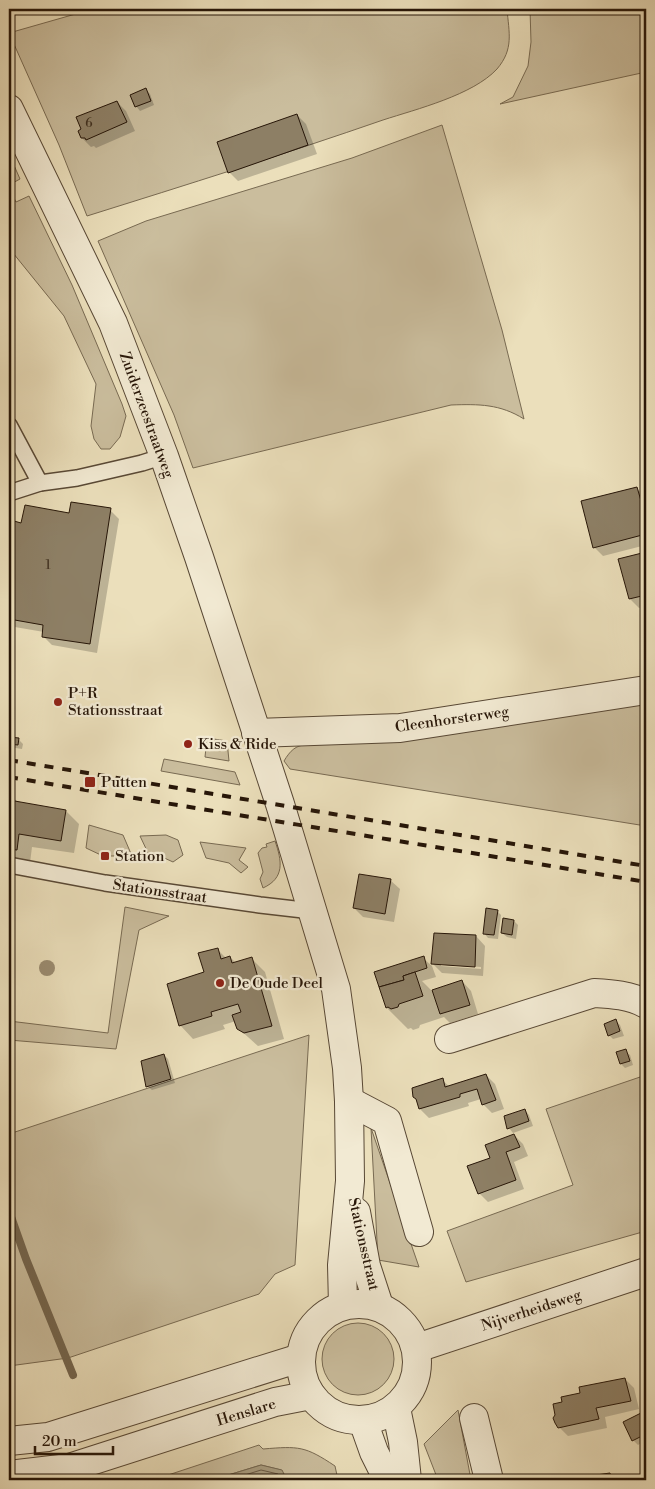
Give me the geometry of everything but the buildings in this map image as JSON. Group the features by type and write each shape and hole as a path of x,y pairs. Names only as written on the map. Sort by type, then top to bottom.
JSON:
{"street":[{"name":"Zuiderzeestraatweg","path":"9,109 113,323 164,456 256,733"},
{"name":"Cleenhorsterweg","path":"256,733 400,728 646,690"},
{"name":"Stationsstraat","path":"256,733 280,804 336,989 350,1101 350,1181 342,1265 343,1305"},
{"path":"449,1039 594,993 638,999 646,1004"},
{"path":"350,1101 387,1121 419,1232"},
{"name":"Stationsstraat","path":"350,1181 366,1266 379,1306"},
{"name":"Nijverheidsweg","path":"417,1348 646,1272"},
{"path":"361,1303 379,1306 396,1316 409,1330 417,1348 418,1370 411,1391 396,1408 381,1417 363,1420 343,1418 324,1409 311,1395 303,1377 300,1358 304,1340 313,1325 326,1312 343,1305 361,1303"},
{"path":"9,1441 48,1437 300,1358"},
{"name":"Henslare","path":"9,1475 69,1468 275,1402 311,1395"},
{"path":"396,1408 403,1442 407,1480"},
{"path":"474,1418 489,1480"},
{"path":"363,1420 374,1452 388,1480"}],"lane":[{"path":"9,425 40,484"},
{"path":"9,493 40,484 77,478 142,463 164,456"},
{"name":"Stationsstraat","path":"9,866 142,888 260,905 312,910"}],"shaded area":[{"path":"93,9 507,9 509,40 506,55 497,69 487,78 459,94 428,106 87,216 59,145 9,33"},
{"path":"530,9 646,9 646,72 500,104 513,97 528,66 531,42"},
{"path":"442,125 502,330 524,419 506,410 489,406 451,405 193,468 174,415 98,241 146,221 352,158"},
{"path":"9,154 20,179 9,185"},
{"path":"9,189 16,202 29,196 72,285 122,404 126,416 120,437 110,449 101,449 94,439 91,426 96,384 64,316 9,248"},
{"path":"646,702 646,826 290,769 284,761 294,749 304,745"},
{"path":"207,738 227,741 229,761 205,757"},
{"path":"164,759 235,772 240,785 161,771"},
{"path":"89,825 123,835 132,856 103,856 86,848"},
{"path":"166,835 178,840 183,855 173,862 160,856 149,855 140,836"},
{"path":"275,841 280,868 275,879 263,888 260,879 263,872 258,853 262,848 267,847 266,844"},
{"path":"200,842 246,848 239,860 248,867 241,873 229,863 206,858"},
{"path":"125,907 169,916 139,930 116,1049 9,1040 9,1021 108,1033"},
{"path":"309,1035 295,1265 275,1274 259,1294 68,1358 9,1366 9,1134"},
{"path":"646,1075 646,1231 466,1282 447,1231 573,1185 546,1109"},
{"path":"371,1128 419,1267 378,1260"},
{"path":"358,1323 378,1329 388,1339 394,1359 388,1379 378,1389 358,1395 338,1389 328,1379 322,1359 328,1339 338,1329"},
{"path":"458,1410 471,1480 438,1480 424,1444"},
{"path":"259,1445 263,1449 294,1448 316,1454 335,1466 338,1480 287,1480 281,1470 261,1465 212,1480 153,1480"}],"water":[{"path":"261,1465 282,1470 287,1480 212,1480"}],"waterway":[{"path":"9,1211 26,1259 73,1375"}],"railway":[{"path":"9,760 646,866"},
{"path":"9,777 646,882"}],"place":[{"name":"P+R Stationsstraat","path":"58,702"},
{"name":"Kiss & Ride","path":"188,744"},
{"name":"Putten","path":"90,782"},
{"name":"Station","path":"105,856"},
{"name":"De Oude Deel","path":"220,983"}]}
